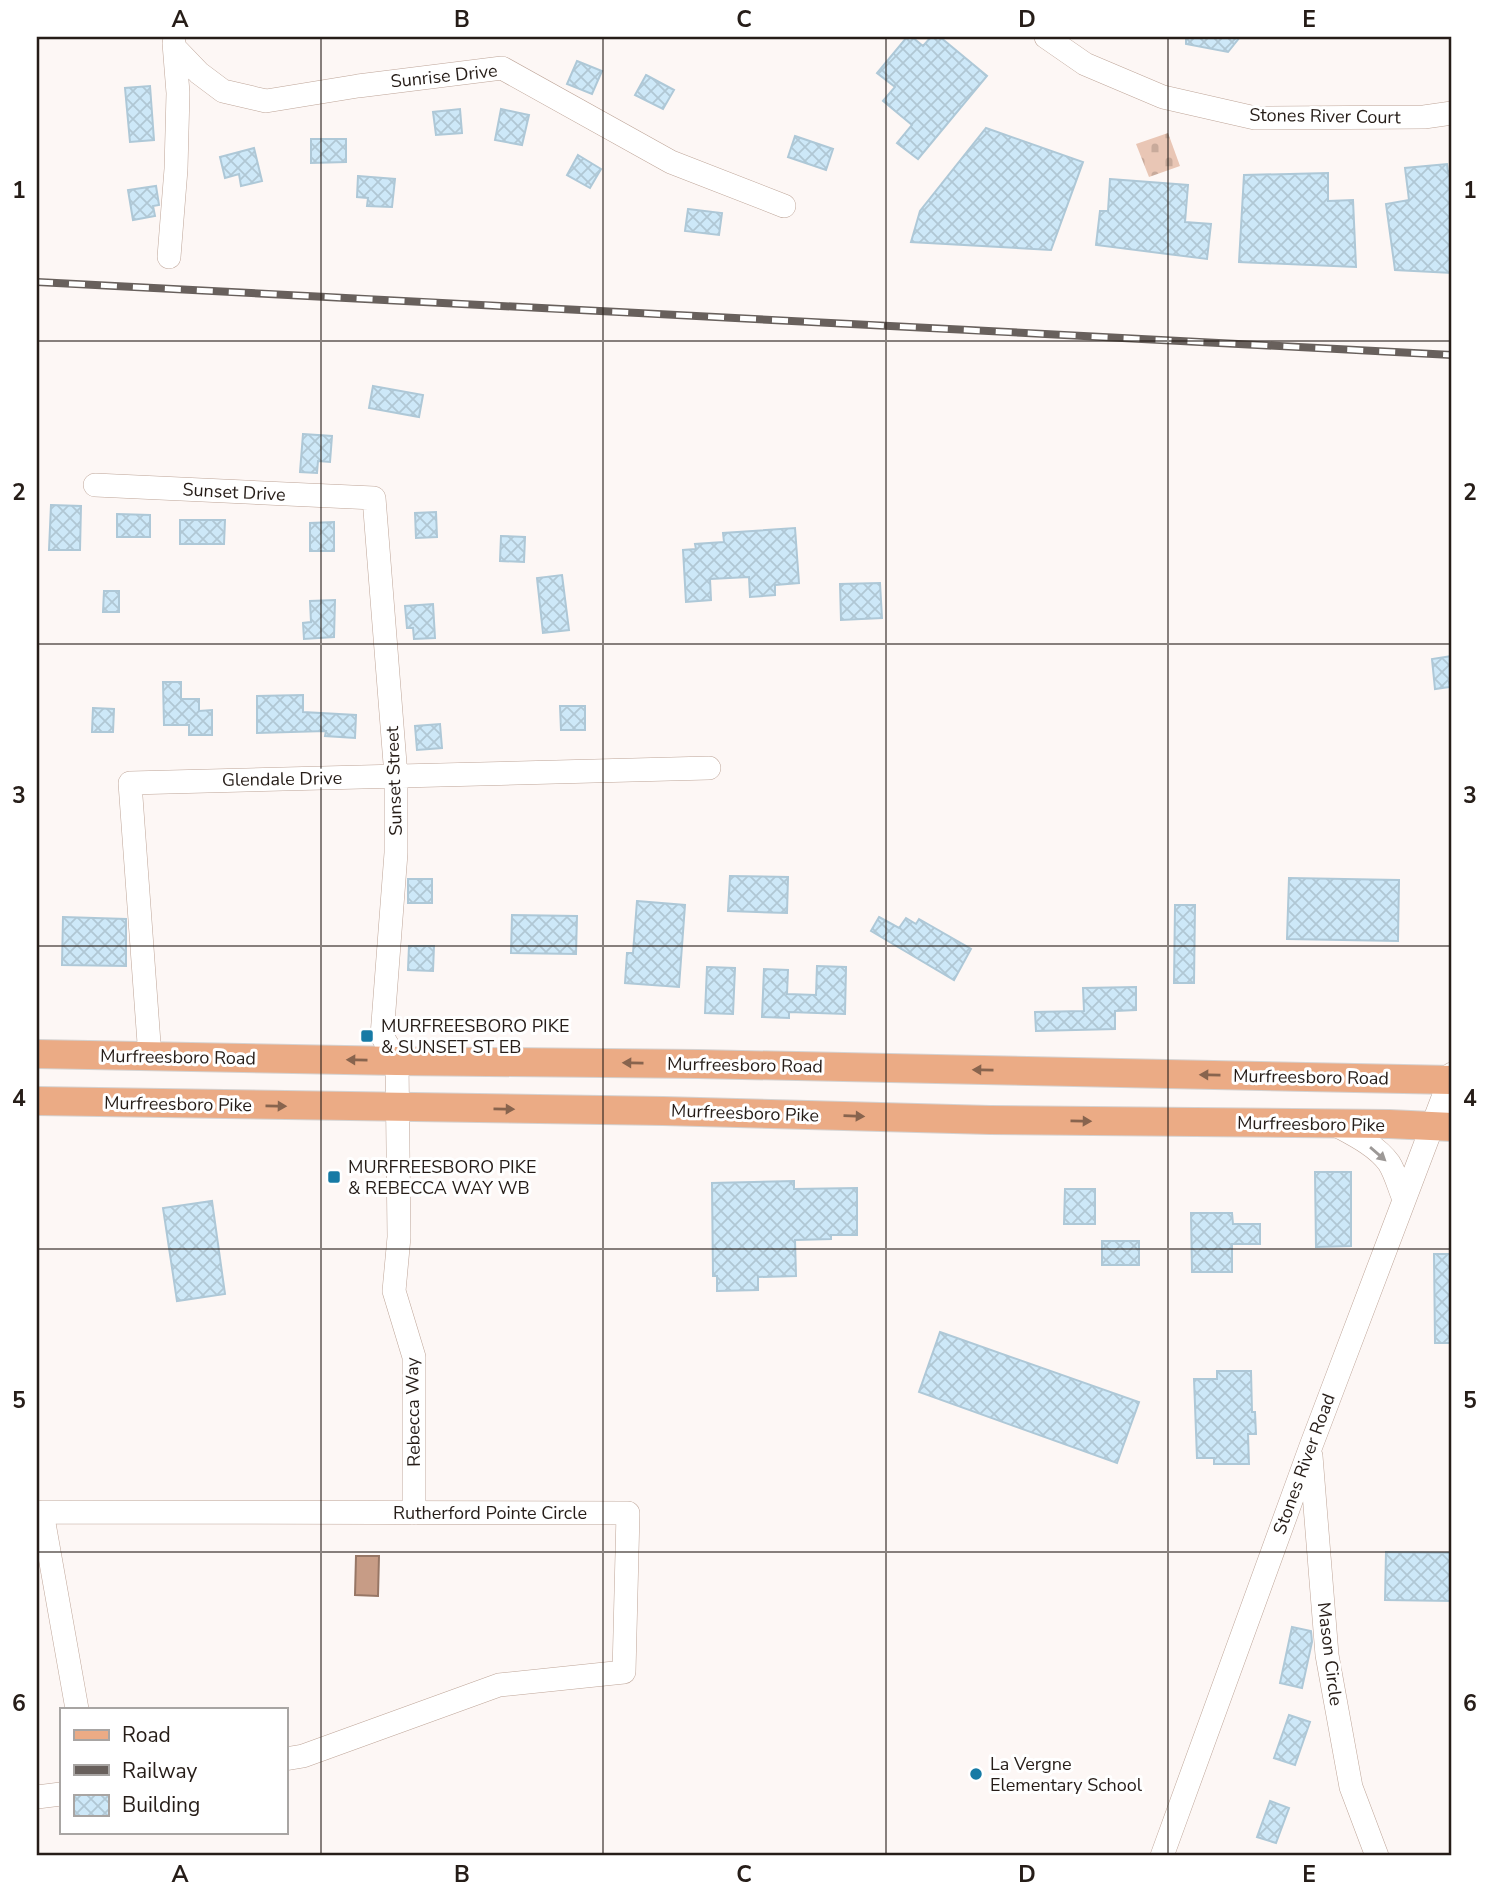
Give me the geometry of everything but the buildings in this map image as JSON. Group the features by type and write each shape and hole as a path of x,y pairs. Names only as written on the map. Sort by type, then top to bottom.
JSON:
{"main road":[{"name":"Murfreesboro Road","path":"37,1054 1452,1078"},
{"name":"Murfreesboro Pike","path":"37,1101 663,1111 990,1121 1389,1124 1442,1127"}],"street":[{"name":"Stones River Court","path":"1046,37 1085,64 1163,97 1255,118 1424,117 1452,113"},
{"name":"Sunrise Drive","path":"173,42 200,73 223,91 266,101 358,86 502,68 671,162 785,206"},
{"name":"Sunrise Drive","path":"170,257 178,93 173,42"},
{"name":"Sunset Drive","path":"95,485 374,498"},
{"name":"Sunset Street","path":"374,498 396,776 396,853 382,1036 397,1061"},
{"name":"Glendale Drive","path":"150,1057 130,783 709,768"},
{"name":"Rebecca Way","path":"397,1061 398,1237 394,1291 414,1357 414,1513"},
{"name":"Stones River Road","path":"1162,1856 1404,1199 1442,1127 1452,1078"},
{"path":"1334,1124 1381,1154 1389,1164 1404,1199"},
{"name":"Mason Circle","path":"1311,1446 1327,1656 1351,1787 1377,1856"},
{"name":"Rutherford Pointe Circle","path":"77,1708 42,1512 628,1513 624,1672 499,1685 303,1756 287,1759"},
{"path":"37,1797 60,1794"}],"green space":[{"path":"1168,133 1180,166 1149,177 1136,144"}],"shaded area":[{"path":"356,1556 379,1556 378,1596 355,1595"}],"railway":[{"path":"37,282 1452,355"}],"place":[{"name":"MURFREESBORO PIKE & SUNSET ST EB","path":"367,1036"},
{"name":"MURFREESBORO PIKE & REBECCA WAY WB","path":"334,1177"},
{"name":"La Vergne Elementary School","path":"976,1774"}]}
